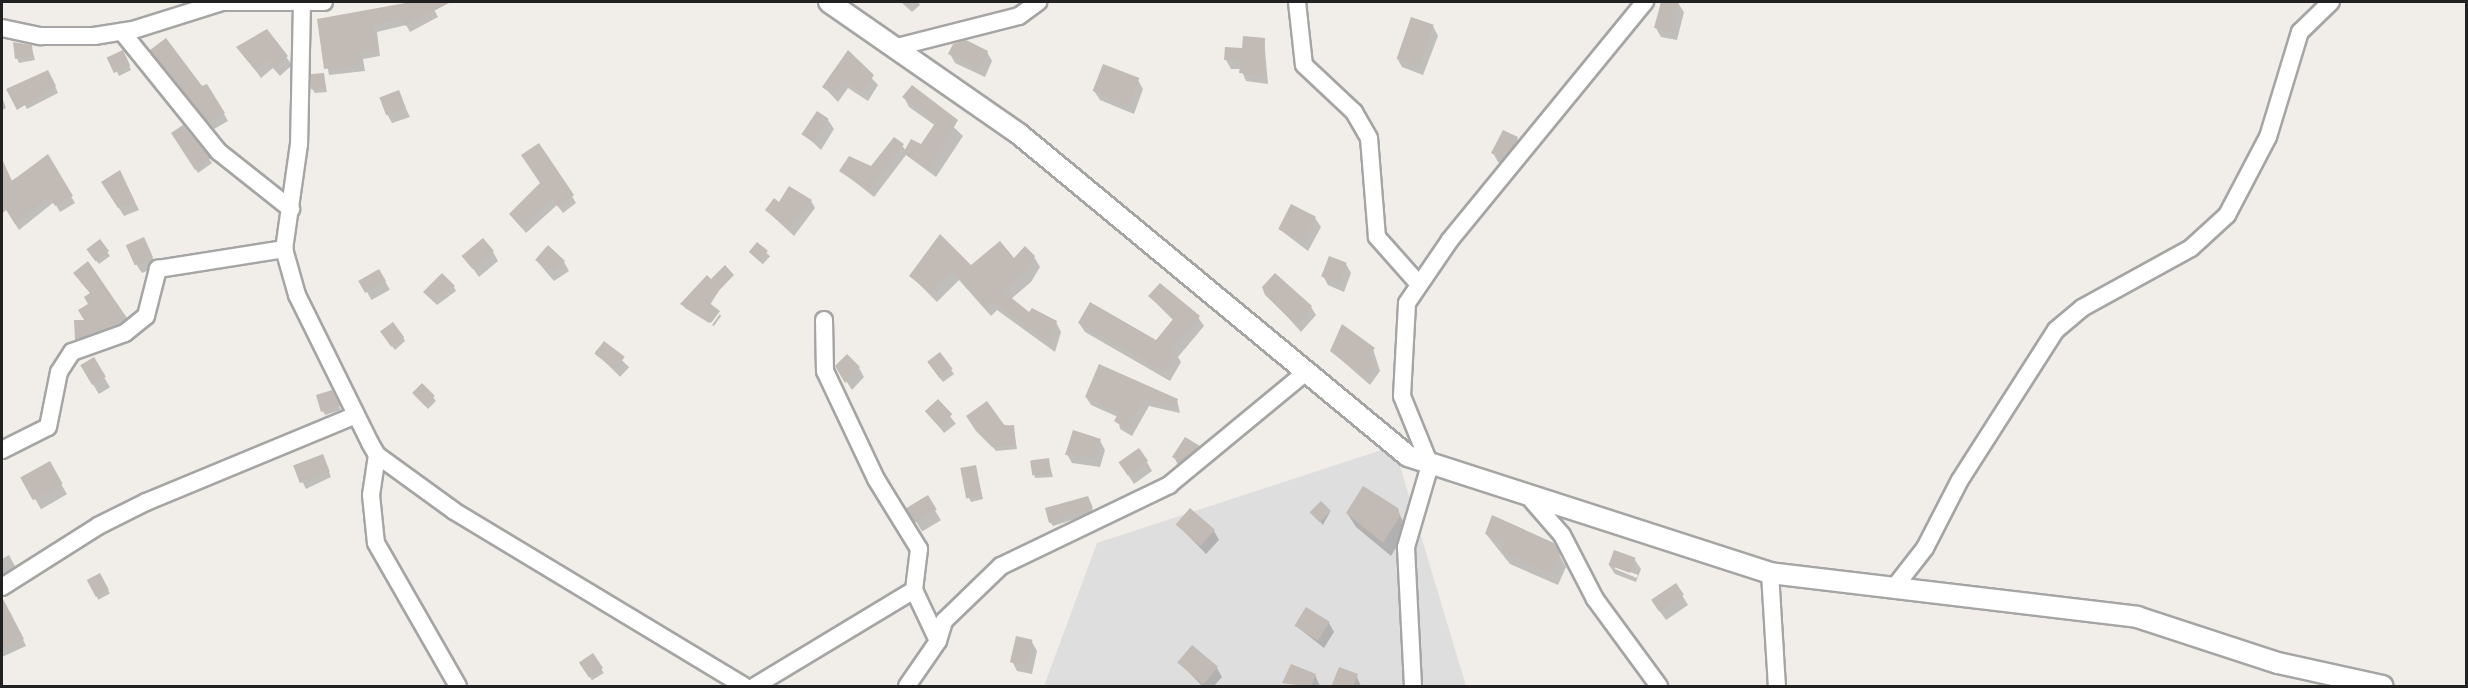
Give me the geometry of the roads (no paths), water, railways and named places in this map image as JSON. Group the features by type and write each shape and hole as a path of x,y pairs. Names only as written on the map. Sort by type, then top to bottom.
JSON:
{"street":[{"path":"2,28 41,36 122,32 222,2 314,2 299,144 284,249 297,295 354,417 377,455 506,544 744,687"},
{"path":"830,2 1019,134 1393,447 1430,465 1770,573 2138,617 2278,663 2383,687"},
{"path":"897,47 1019,16 1038,2"},
{"path":"1298,2 1304,65 1353,112 1369,138 1370,192 1377,237 1417,282"},
{"path":"1413,687 1406,547 1430,465 1402,396 1407,303 1417,282 1645,2"},
{"path":"1893,589 1925,548 1960,480 2056,330 2082,308 2191,248 2227,215 2268,137 2300,32 2331,2"},
{"path":"122,32 219,152 291,209"},
{"path":"2,450 48,427 59,372 72,352 125,333 146,316 158,269 284,249"},
{"path":"824,320 828,381 876,479 919,549 914,590 938,641"},
{"path":"907,687 938,641 949,615 1001,566 1169,484 1306,372"},
{"path":"2,587 136,507 354,417"},
{"path":"377,455 371,495 376,543 458,687"},
{"path":"1529,496 1562,535 1595,599 1659,687"},
{"path":"1770,573 1777,687"},
{"path":"755,687 914,590"}]}
